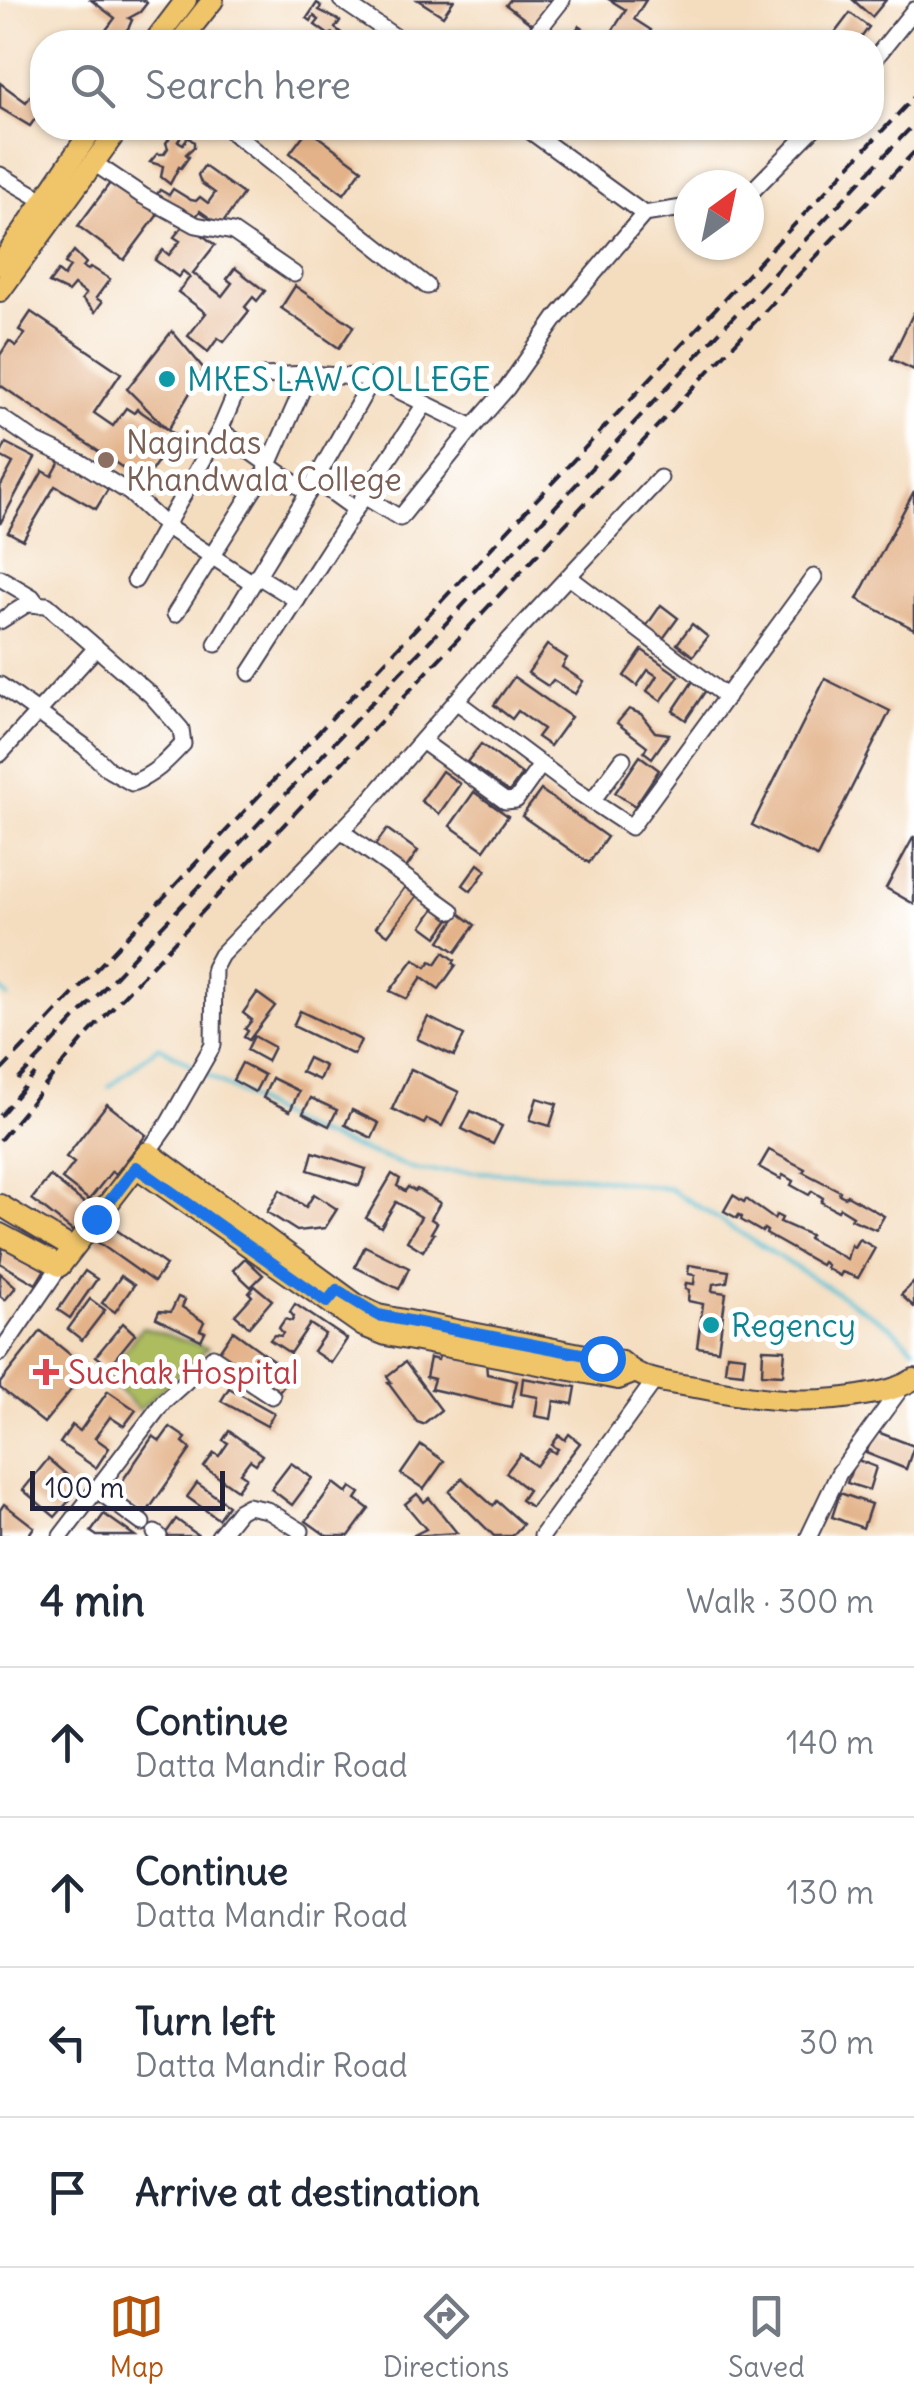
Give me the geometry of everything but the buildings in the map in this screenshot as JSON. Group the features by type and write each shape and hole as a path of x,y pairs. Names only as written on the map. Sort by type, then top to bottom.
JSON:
{"main road":[{"path":"163,30 186,0"},
{"path":"189,30 213,0"},
{"path":"0,290 86,140"},
{"path":"0,265 110,140"},
{"path":"66,1257 142,1160 332,1296 378,1315 601,1367 622,1362 633,1373 655,1380 751,1399 790,1403 846,1399 908,1384"},
{"path":"0,1205 66,1257"},
{"path":"0,1234 66,1257"}],"street":[{"path":"341,0 385,30"},
{"path":"538,30 562,0"},
{"path":"884,47 914,10"},
{"path":"242,140 427,286"},
{"path":"542,140 644,214"},
{"path":"764,179 802,140"},
{"path":"94,162 143,196 196,225 233,232 294,274"},
{"path":"0,175 51,205"},
{"path":"220,430 268,467 400,518 507,388 557,317 644,214 674,209"},
{"path":"135,580 220,430 240,383 262,376 309,374 373,378 473,426"},
{"path":"175,614 268,467 309,374"},
{"path":"216,644 373,378"},
{"path":"250,673 425,404"},
{"path":"0,417 35,441 80,462 130,493 167,527 211,557 297,600"},
{"path":"142,1160 168,1124 213,1044 214,968 222,954 341,832 660,478"},
{"path":"568,577 726,697"},
{"path":"456,701 631,827 814,577"},
{"path":"0,578 38,604"},
{"path":"0,621 27,604 47,604 161,706 181,729 183,744 164,764 132,783 109,770 84,746 0,685"},
{"path":"0,754 96,648"},
{"path":"422,741 506,800 516,800 542,765"},
{"path":"592,801 623,759"},
{"path":"341,832 452,911"},
{"path":"0,1353 66,1257"},
{"path":"61,1536 164,1401 212,1357 272,1396"},
{"path":"542,1536 655,1380"},
{"path":"809,1536 839,1472 908,1384"},
{"path":"98,1490 152,1531"},
{"path":"219,1536 238,1511 248,1506 267,1510 301,1531"}],"green space":[{"path":"142,1327 208,1348 139,1410 106,1377"}],"waterway":[{"path":"0,989 8,997"},
{"path":"109,1087 159,1046 196,1068"},
{"path":"204,1073 302,1129 418,1170 582,1176 670,1189 890,1326 914,1348"}],"railway":[{"path":"884,129 914,97"},
{"path":"18,1080 914,124"},
{"path":"0,1072 874,140"},
{"path":"0,1140 87,1035 914,152"},
{"path":"0,1116 35,1074"}],"place":[{"name":"MKES LAW COLLEGE","path":"167,379"},
{"name":"Nagindas Khandwala College","path":"106,460"},
{"name":"Regency","path":"711,1325"},
{"name":"Suchak Hospital","path":"46,1372"}],"route":[{"path":"96,1219 136,1167 327,1302 337,1290 378,1315 602,1358"}]}
